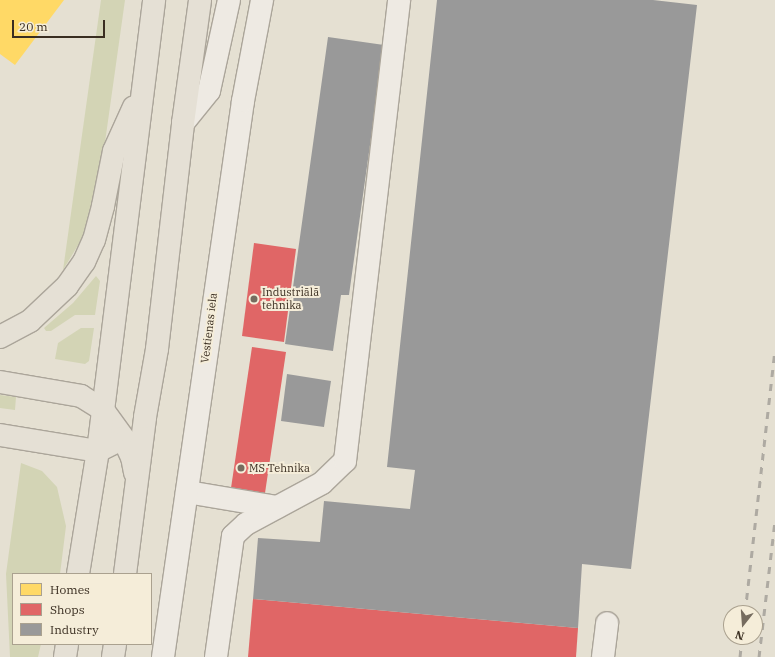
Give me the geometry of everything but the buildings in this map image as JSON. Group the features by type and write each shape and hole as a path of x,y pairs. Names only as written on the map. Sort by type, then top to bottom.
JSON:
{"main road":[{"path":"78,573 98,451 134,168 141,93 154,0"},
{"path":"125,573 145,417 157,349 183,123 200,0"},
{"path":"0,337 30,321 67,286 84,262 102,213 114,152 141,93"},
{"path":"0,382 81,396 103,410 123,438 132,457 137,484"},
{"path":"0,435 98,451 123,438 136,428 145,417"},
{"path":"65,657 67,645"},
{"path":"114,657 115,645"}],"street":[{"path":"183,123 209,91 229,0"},
{"name":"Vestienas iela","path":"163,657 240,116 262,0"},
{"path":"216,657 233,536 246,524 322,483 345,461 399,0"},
{"path":"187,492 277,507"},
{"path":"603,657 607,624"}],"green space":[{"path":"101,0 125,0 98,192 83,237 63,270"},
{"path":"96,276 100,281 95,315 75,315 51,331 46,331 44,328 73,303"},
{"path":"81,328 94,328 89,361 85,364 55,359 58,343"},
{"path":"0,395 16,397 15,410 0,408"},
{"path":"21,463 42,471 57,487 66,526 60,573 12,573 12,645 41,645 38,657 10,657 6,574"}],"railway":[{"path":"746,605 775,351"},
{"path":"759,657 775,521"},
{"path":"740,657 741,645"}],"place":[{"name":"Industriālā tehnika","path":"254,299"},
{"name":"MS Tehnika","path":"241,468"}]}
